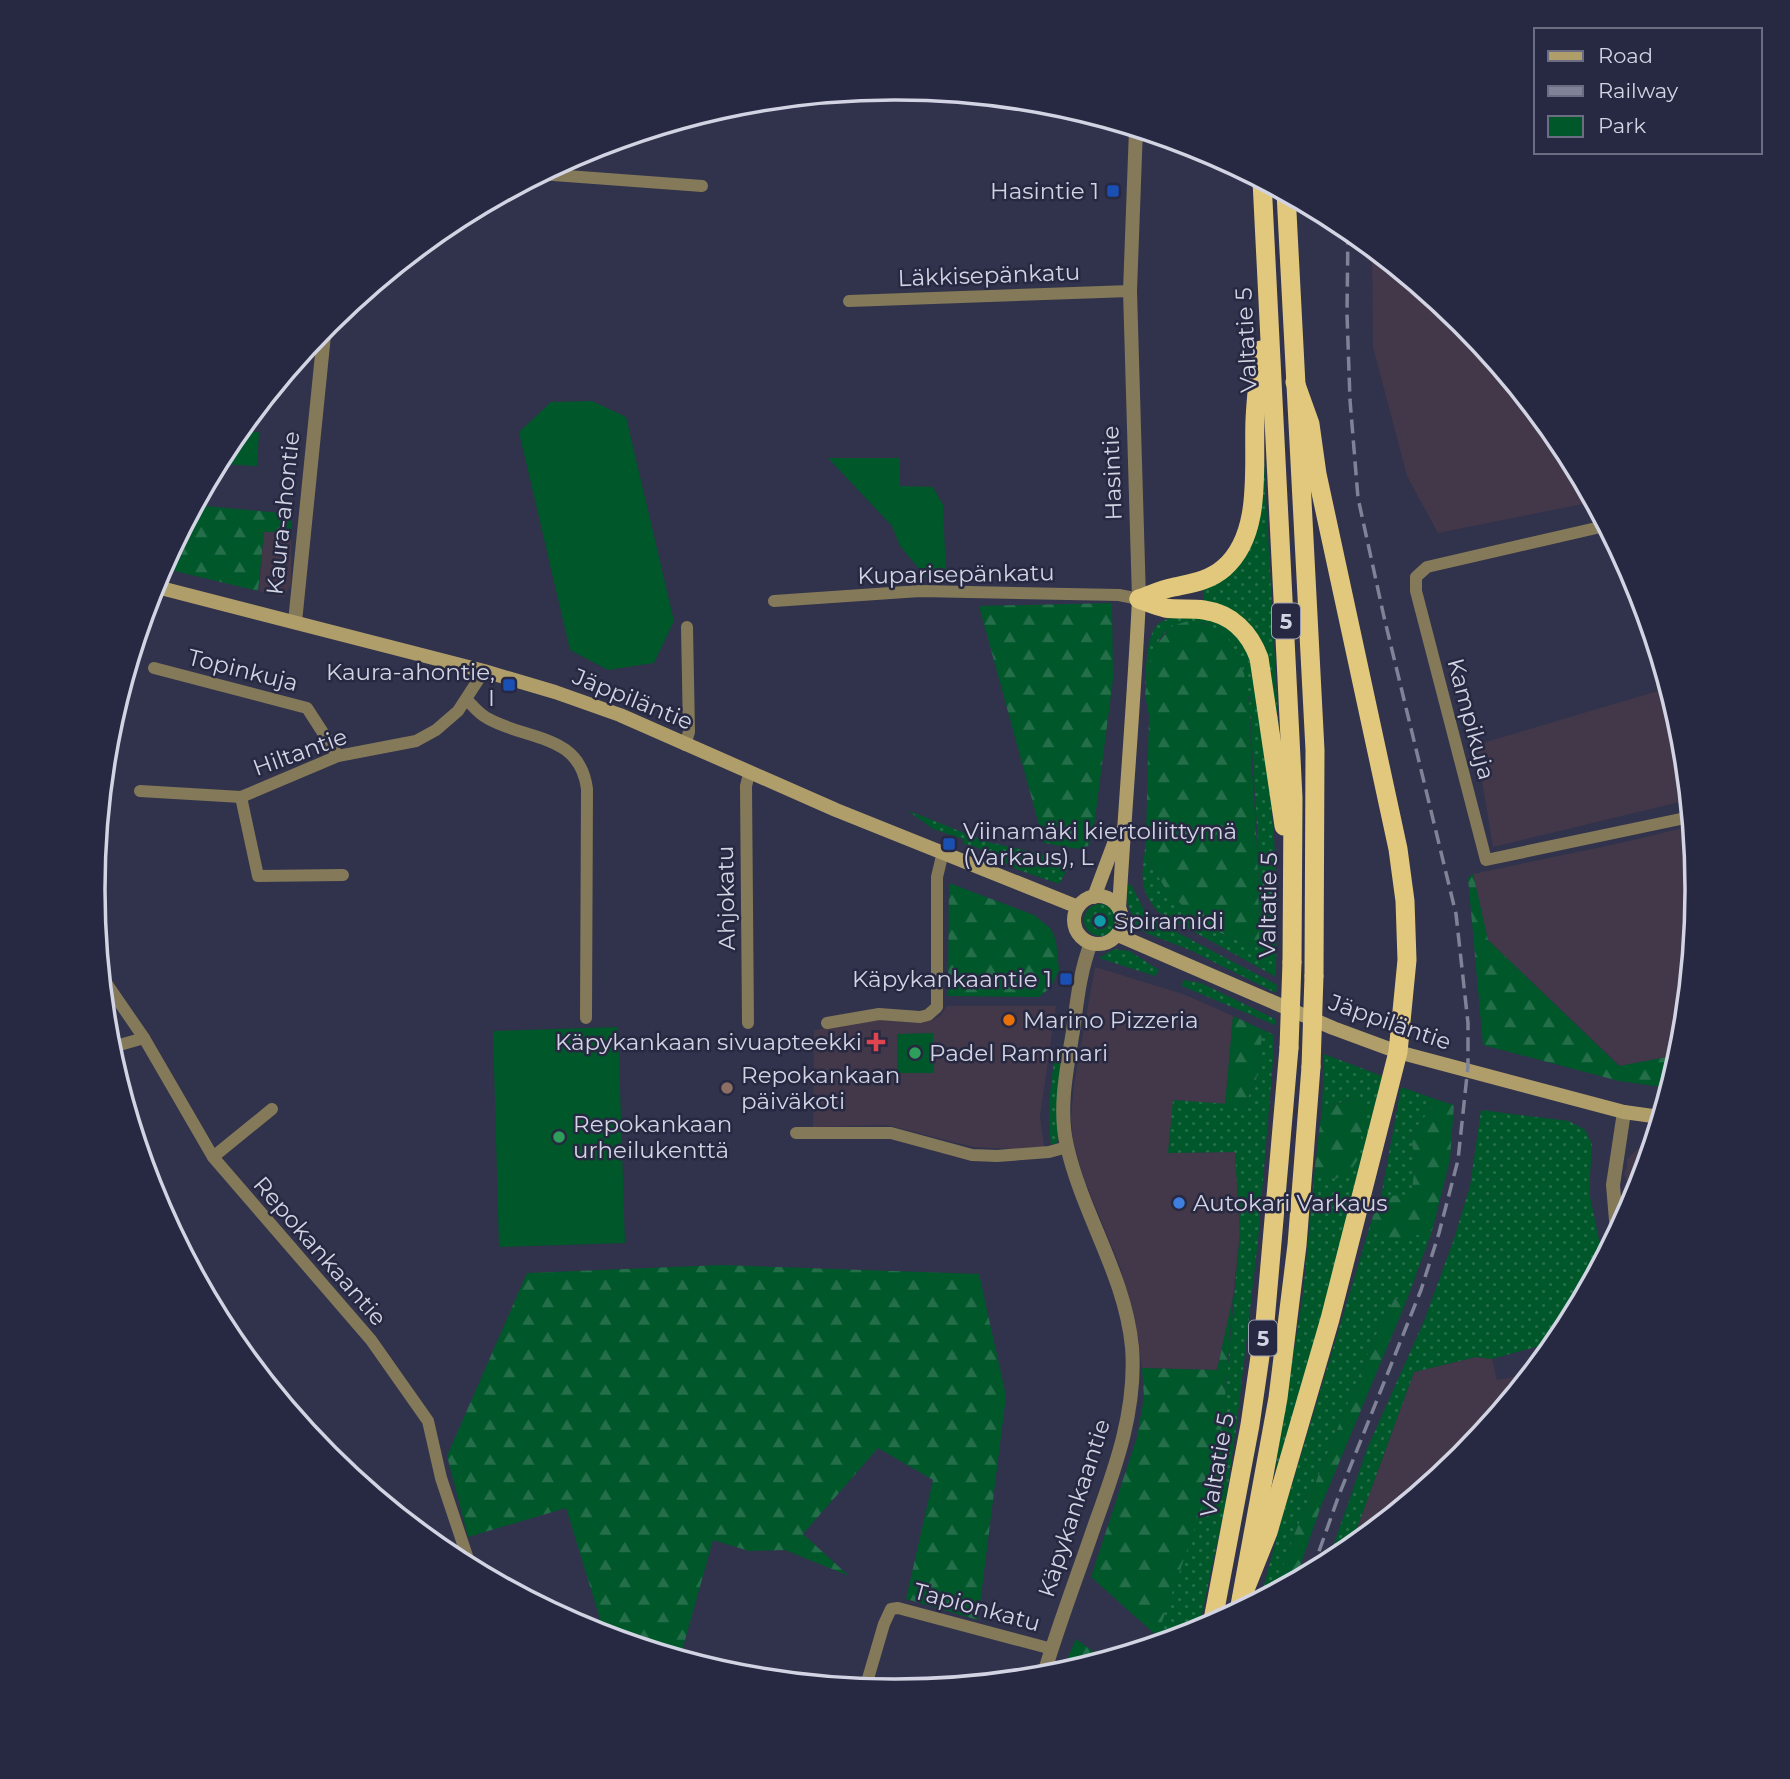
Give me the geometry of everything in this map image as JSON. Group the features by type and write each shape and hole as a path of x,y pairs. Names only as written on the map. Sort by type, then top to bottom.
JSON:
{"highway":[{"name":"Valtatie 5","path":"1215,1611 1250,1425 1265,1322 1289,1048 1292,962 1293,798 1263,191"},
{"name":"Valtatie 5","path":"1241,1599 1278,1398 1297,1245 1311,1067 1314,976 1315,750 1287,204"},
{"path":"1139,599 1174,587 1195,585 1223,569 1243,542 1251,509 1255,419 1267,281"},
{"path":"1242,1599 1268,1532 1330,1319 1398,1052 1407,960 1405,901 1398,849 1317,474 1310,424 1295,382"},
{"path":"1139,599 1165,608 1217,613 1241,627 1254,645 1266,695 1277,787 1293,876"}],"main road":[{"name":"Jäppiläntie","path":"164,589 484,671 620,715 750,774 1078,907"},
{"name":"Hasintie","path":"1119,909 1139,599"},
{"name":"Hasintie","path":"1094,897 1124,815"},
{"path":"1094,897 1109,899 1119,909 1122,922 1118,934 1107,943 1084,940 1076,929 1074,918 1078,907 1094,897"},
{"name":"Jäppiläntie","path":"1118,934 1333,1028 1398,1052 1624,1112 1651,1116"}],"street":[{"name":"Hasintie","path":"1136,138 1130,291 1139,599"},
{"path":"559,175 702,186"},
{"name":"Läkkisepänkatu","path":"849,301 1130,291"},
{"name":"Kaura-ahontie","path":"295,622 324,345"},
{"name":"Kampikuja","path":"1597,528 1427,567 1416,577 1416,592 1486,860 1681,819"},
{"name":"Kuparisepänkatu","path":"774,601 920,591 1119,595 1139,599"},
{"path":"685,745 689,732 687,627"},
{"name":"Topinkuja","path":"154,668 307,708 338,756"},
{"name":"Hiltantie","path":"140,791 241,797 338,756 416,741 436,730 458,711 484,671"},
{"path":"467,700 484,718 551,742 573,754 585,771 586,1018"},
{"name":"Ahjokatu","path":"748,1023 746,786 750,774"},
{"path":"241,797 258,876 343,875"},
{"path":"827,1023 879,1014 920,1017 933,1012 938,1003 937,877 943,852"},
{"name":"Käpykankaantie","path":"1047,1664 1115,1468 1125,1432 1131,1391 1132,1347 1121,1292 1079,1186 1067,1147 1063,1109 1084,961 1091,943"},
{"name":"Repokankaantie","path":"112,991 144,1038 212,1157 371,1340 428,1421 441,1478 466,1552"},
{"path":"120,1045 144,1038"},
{"path":"212,1157 272,1109"},
{"path":"1614,1216 1613,1185 1624,1112"},
{"path":"796,1133 891,1133 972,1155 1049,1152 1067,1147"},
{"name":"Tapionkatu","path":"868,1678 891,1609 898,1608 1052,1649"}],"shaded area":[{"path":"1372,260 1416,296 1489,369 1552,451 1584,504 1438,533 1407,476 1373,347"},
{"path":"264,532 291,532 291,584 284,597 259,591"},
{"path":"1659,691 1670,735 1680,802 1493,847 1476,745"},
{"path":"1682,828 1685,890 1678,993 1667,1057 1620,1066 1488,940 1473,874"},
{"path":"1095,967 1183,994 1233,1016 1225,1105 1174,1100 1168,1153 1235,1152 1240,1232 1233,1297 1217,1370 1142,1368 1138,1337 1121,1269 1083,1176 1073,1140 1071,1118 1074,1084"},
{"path":"947,1006 1056,1006 1040,1116 1044,1147 973,1147 887,1125 813,1127 814,1030 875,1020 931,1021 940,1016"},
{"path":"1642,1145 1624,1195 1622,1191 1627,1182 1624,1173 1627,1159"},
{"path":"1476,1357 1492,1359 1497,1380 1517,1376 1453,1448 1416,1483 1356,1530 1414,1372"}],"green space":[{"path":"592,401 626,417 674,621 654,663 608,670 570,650 519,432 551,402"},
{"path":"1261,403 1279,735 1269,663 1204,602 1203,590 1235,569"},
{"path":"252,432 259,432 257,466 230,465"},
{"path":"828,458 900,458 900,486 933,487 943,505 946,576 926,577 900,546 892,526"},
{"path":"205,506 291,514 291,532 264,532 258,591 173,571"},
{"path":"1112,603 1113,679 1093,834 1088,846 1079,849 1044,843 979,606"},
{"path":"1173,617 1212,618 1232,627 1247,644 1262,706 1274,837 1277,892 1276,977 1158,912 1146,894 1143,869 1146,837 1152,866 1165,888 1203,926 1259,948 1258,845 1249,697 1207,624 1190,622 1176,625 1166,631 1159,640 1150,665 1145,694 1150,639 1157,625"},
{"path":"1188,621 1214,628 1227,637 1236,652 1246,685 1256,838 1259,948 1203,926 1165,888 1152,866 1146,837 1149,716 1145,694 1153,649 1172,626"},
{"path":"907,810 987,842 1062,858 1070,865 1059,884 1016,869 976,847 964,844 963,839 933,829"},
{"path":"1473,874 1488,940 1619,1066 1667,1057 1660,1087 1619,1081 1483,1045 1468,878"},
{"path":"949,883 1034,915 1051,929 1056,941 1059,970 1051,987 1039,997 948,996"},
{"path":"1126,883 1132,886 1145,912 1159,923 1277,985 1276,993 1136,926 1127,902"},
{"path":"1100,904 1111,909 1116,920 1111,931 1100,936 1089,931 1084,920 1089,909"},
{"path":"1114,949 1129,951 1159,970 1155,976 1099,958"},
{"path":"1183,980 1201,983 1275,1019 1275,1025 1182,986"},
{"path":"1233,1016 1263,1030 1256,1081 1244,1105 1225,1105"},
{"name":"Repokankaan urheilukenttä","path":"618,1027 625,1243 499,1247 493,1031"},
{"path":"1263,1030 1274,1035 1273,1060 1258,1241 1225,1506 1201,1617 1155,1635 1214,1474 1224,1411 1240,1232 1235,1152 1168,1153 1173,1100 1244,1105 1256,1081"},
{"name":"Padel Rammari","path":"933,1033 934,1073 897,1073 897,1034"},
{"path":"1324,1054 1382,1076 1317,1337 1274,1476 1303,1294 1315,1167 1335,1179 1352,1099 1322,1108"},
{"path":"1054,1062 1061,1062 1059,1137 1056,1144 1051,1144 1050,1103"},
{"path":"1401,1087 1438,1100 1410,1135 1416,1162 1411,1195 1381,1197"},
{"path":"1353,1099 1367,1103 1357,1161 1349,1173 1335,1179 1315,1167 1322,1108"},
{"path":"1438,1100 1454,1105 1450,1159 1432,1231 1392,1242 1372,1219 1381,1197 1411,1194 1416,1162 1410,1135"},
{"path":"1481,1110 1569,1121 1585,1130 1592,1144 1589,1192 1600,1245 1579,1284 1539,1346 1492,1359 1476,1357 1414,1372 1356,1530 1333,1547 1367,1449 1424,1321 1470,1186"},
{"path":"1372,1219 1392,1241 1432,1231 1406,1302 1395,1298 1374,1339 1279,1579 1263,1587"},
{"path":"722,1265 979,1274 1006,1396 978,1620 906,1599 933,1480 878,1448 803,1534 849,1576 785,1550 749,1551 713,1540 682,1649 601,1622 566,1508 468,1537 447,1456 527,1273"},
{"path":"1233,1297 1224,1411 1214,1474 1155,1635 1091,1577 1137,1437 1144,1397 1142,1368 1217,1370"},
{"path":"1395,1298 1406,1302 1321,1506 1300,1567 1279,1579 1295,1533 1374,1339"},
{"path":"1076,1639 1095,1653 1067,1660"}],"railway":[{"path":"1317,1556 1421,1290 1439,1233 1458,1160 1468,1066 1468,1023 1456,914 1358,498 1350,400 1348,243"}],"place":[{"name":"Hasintie 1","path":"1113,191"},
{"name":"Kaura-ahontie, I","path":"509,685"},
{"name":"Viinamäki kiertoliittymä (Varkaus), L","path":"949,844"},
{"name":"Spiramidi","path":"1100,921"},
{"name":"Käpykankaantie 1","path":"1066,979"},
{"name":"Marino Pizzeria","path":"1009,1020"},
{"name":"Käpykankaan sivuapteekki","path":"876,1042"},
{"name":"Padel Rammari","path":"915,1053"},
{"name":"Repokankaan päiväkoti","path":"727,1088"},
{"name":"Repokankaan urheilukenttä","path":"559,1137"},
{"name":"Autokari Varkaus","path":"1179,1203"}]}
